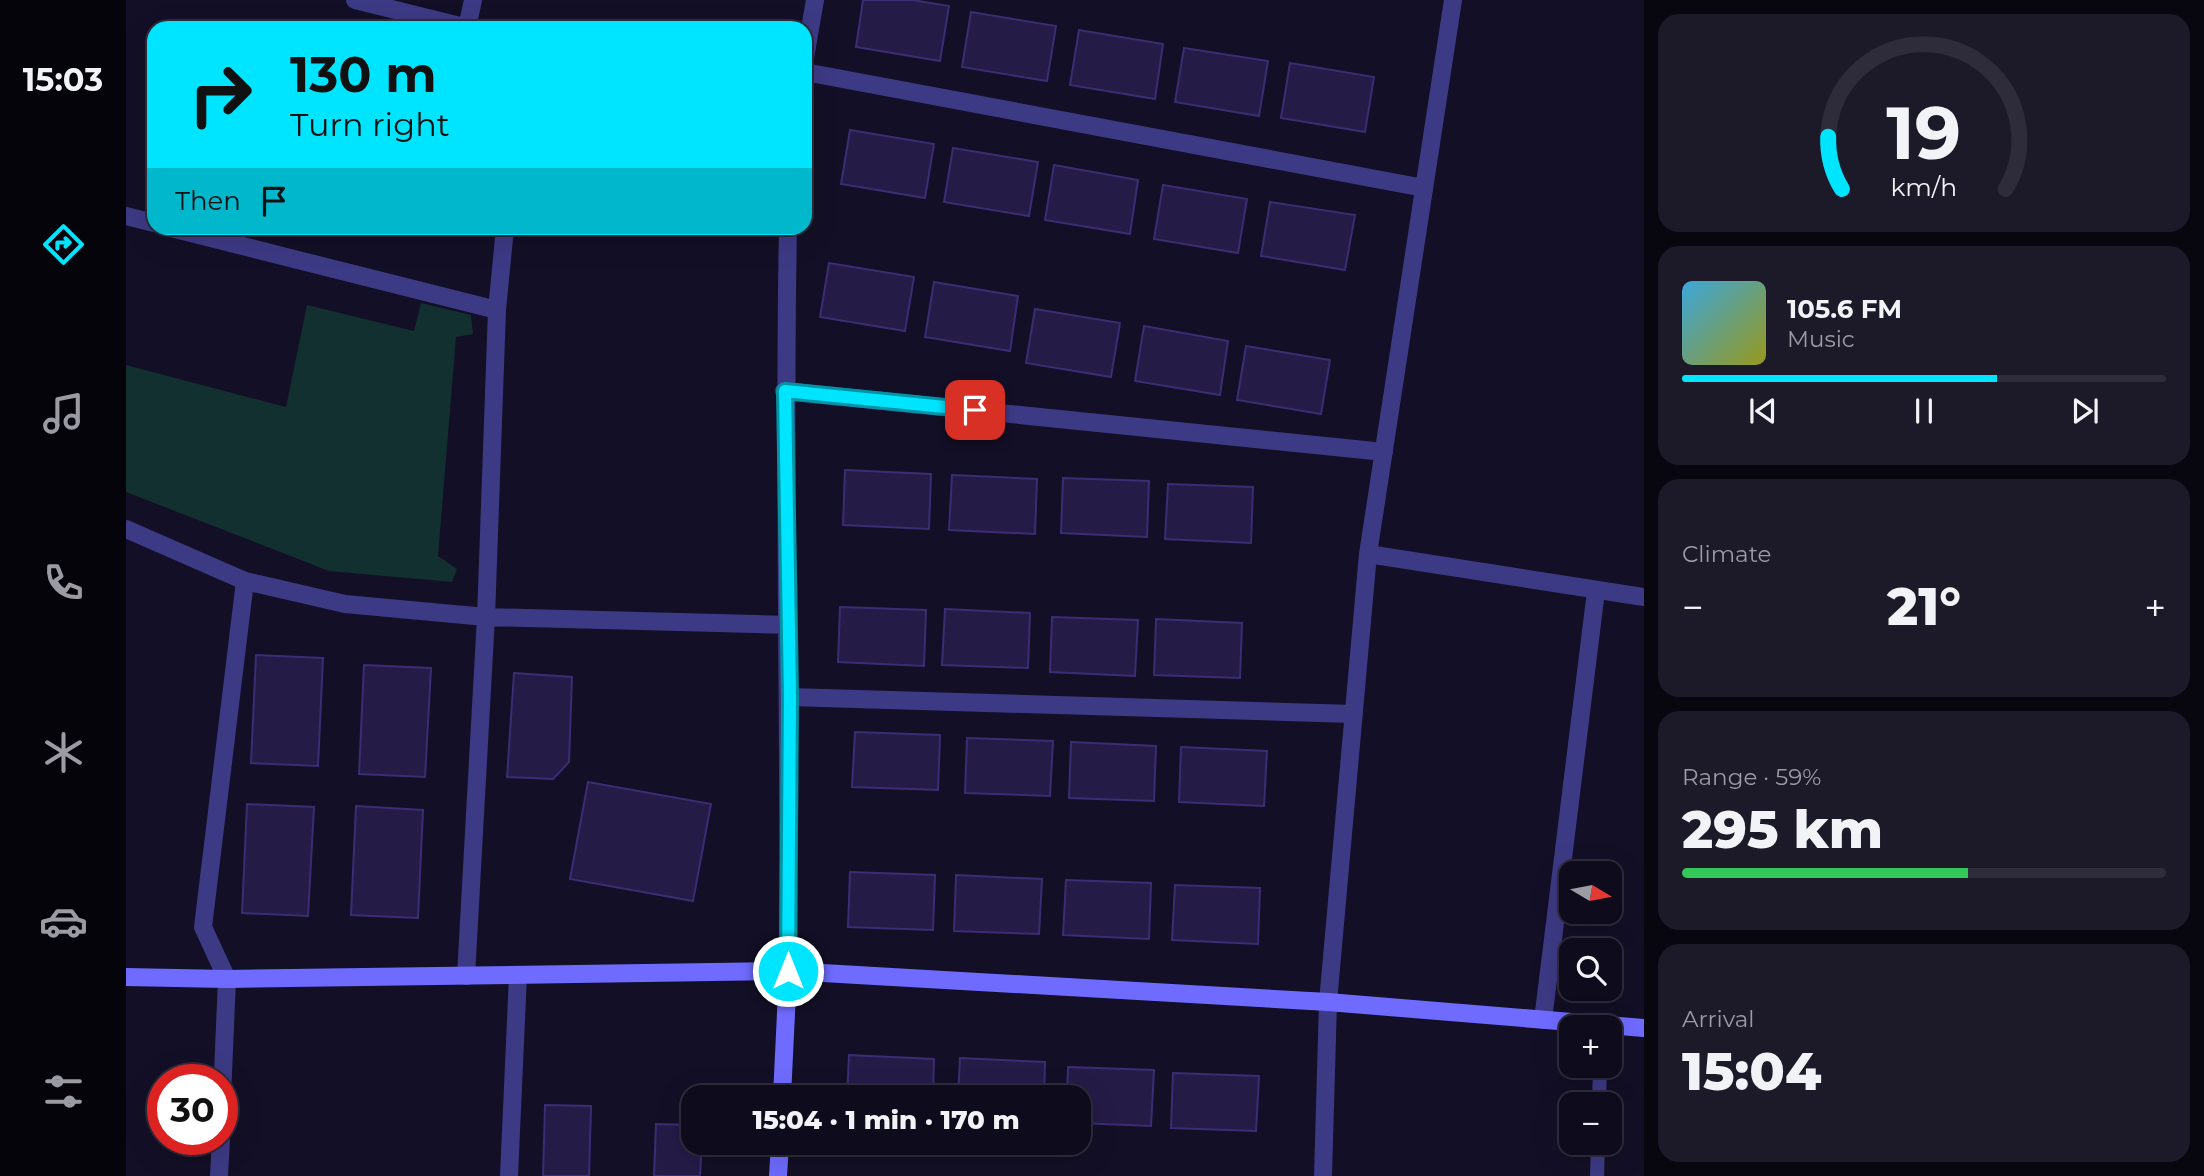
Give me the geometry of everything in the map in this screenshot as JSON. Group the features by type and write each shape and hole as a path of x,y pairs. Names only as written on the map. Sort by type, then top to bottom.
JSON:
{"street":[{"path":"355,0 440,21"},
{"path":"469,21 473,0"},
{"path":"811,21 814,0"},
{"path":"1323,1176 1328,1002 1368,554 1453,0"},
{"path":"812,73 1424,188"},
{"path":"126,216 147,221"},
{"path":"199,235 497,310"},
{"path":"466,976 486,617 497,310 504,235"},
{"path":"783,1085 788,971 790,697 785,391 788,235"},
{"path":"785,391 1384,452"},
{"path":"126,529 245,581 345,604 486,617 788,625"},
{"path":"1368,554 1644,597"},
{"path":"223,1064 227,979 203,927 245,581"},
{"path":"1543,1020 1596,591"},
{"path":"790,697 1353,715"},
{"path":"126,976 227,979 788,971 1328,1002 1559,1022"},
{"path":"509,1176 518,975"},
{"path":"1622,1027 1644,1028"},
{"path":"219,1176 220,1155"},
{"path":"778,1176 779,1155"}],"lane":[{"path":"1597,1176 1598,1155"}],"green space":[{"path":"421,303 471,315 473,334 456,337 438,556 457,569 452,582 329,571 126,492 126,365 286,407 307,305 414,331"}],"building":[{"path":"863,0 912,0 949,6 940,61 856,47"},
{"path":"971,12 1056,26 1047,81 962,67"},
{"path":"1079,30 1163,44 1155,99 1070,85"},
{"path":"1184,48 1268,61 1259,116 1175,102"},
{"path":"1290,63 1374,77 1365,132 1281,118"},
{"path":"850,130 934,144 925,198 841,184"},
{"path":"953,148 1038,162 1029,216 944,202"},
{"path":"1054,165 1138,180 1130,234 1045,220"},
{"path":"1163,185 1247,199 1238,253 1154,239"},
{"path":"1270,202 1355,215 1345,270 1261,256"},
{"path":"829,263 914,277 905,331 820,317"},
{"path":"934,282 1018,296 1010,351 925,337"},
{"path":"1035,309 1120,323 1111,377 1026,363"},
{"path":"1144,326 1228,341 1220,395 1135,381"},
{"path":"1246,346 1330,360 1321,414 1237,400"},
{"path":"845,470 931,474 929,529 843,525"},
{"path":"952,475 1037,479 1035,534 949,530"},
{"path":"1063,478 1149,481 1147,537 1061,533"},
{"path":"1168,484 1253,487 1251,543 1165,539"},
{"path":"840,607 926,610 924,666 838,662"},
{"path":"945,609 1030,613 1028,668 942,665"},
{"path":"1052,617 1138,620 1135,676 1050,672"},
{"path":"1156,619 1242,623 1240,678 1154,675"},
{"path":"256,655 323,658 318,766 251,763"},
{"path":"364,665 431,668 425,777 359,774"},
{"path":"514,673 572,677 569,762 553,779 507,777"},
{"path":"855,732 940,735 938,790 852,787"},
{"path":"967,738 1053,741 1050,796 965,793"},
{"path":"1071,742 1156,746 1154,801 1069,798"},
{"path":"1181,747 1267,751 1264,806 1179,802"},
{"path":"588,782 711,804 693,901 570,879"},
{"path":"247,804 314,807 308,916 242,913"},
{"path":"356,806 423,810 418,918 351,915"},
{"path":"850,872 935,875 933,930 848,927"},
{"path":"956,875 1042,879 1039,934 954,931"},
{"path":"1066,880 1151,883 1149,939 1063,935"},
{"path":"1175,885 1260,888 1258,944 1172,940"},
{"path":"849,1055 934,1059 933,1085 848,1085"},
{"path":"960,1058 1045,1062 1044,1085 959,1085"},
{"path":"1068,1067 1154,1070 1151,1126 1091,1124 1091,1085 1067,1085"},
{"path":"1173,1073 1259,1076 1256,1131 1171,1128"},
{"path":"545,1105 591,1106 589,1176 543,1176"},
{"path":"656,1124 681,1125 681,1155 701,1155 700,1176 654,1176"}],"route":[{"path":"788,971 790,697 785,391 975,410"}]}
